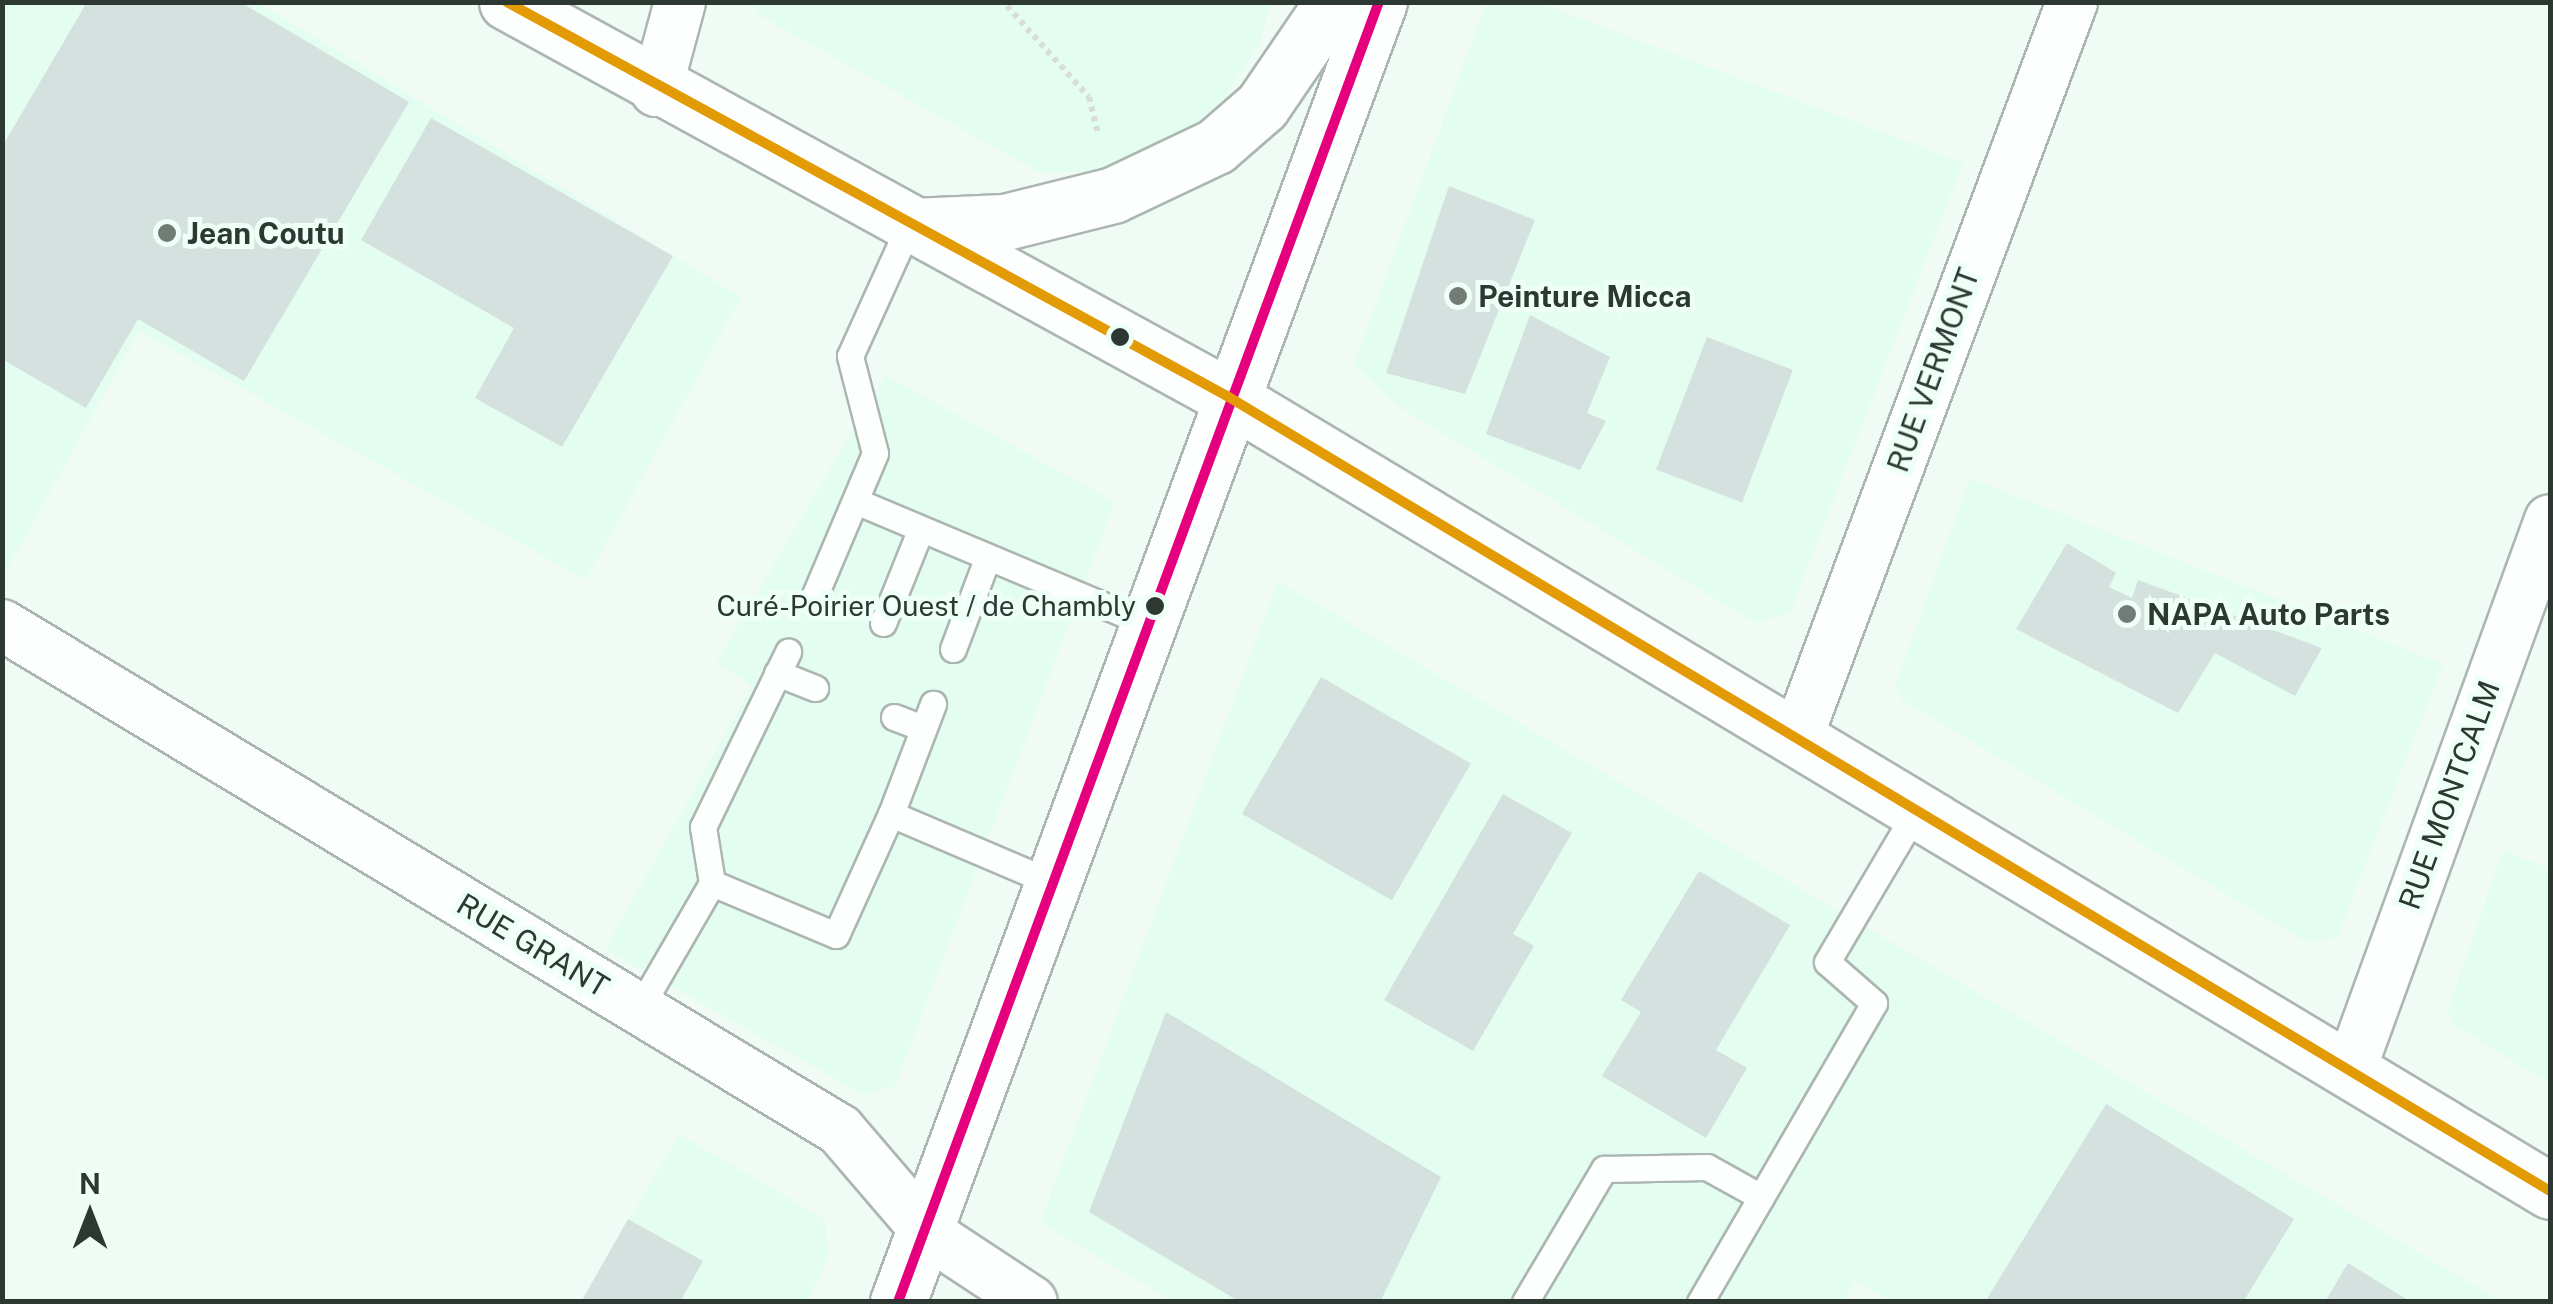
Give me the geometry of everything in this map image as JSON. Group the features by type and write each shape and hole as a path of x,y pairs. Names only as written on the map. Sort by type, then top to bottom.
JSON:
{"main road":[{"path":"506,2 656,91 1227,396 2550,1191"},
{"path":"909,226 1005,222 1113,195 1216,146 1262,106 1347,3"},
{"path":"898,1302 929,1234 1227,396 1347,3"}],"street":[{"path":"656,91 680,2"},
{"name":"RUE VERMONT","path":"1797,738 2072,2"},
{"name":"RUE MONTCALM","path":"2350,1070 2550,520"},
{"name":"RUE GRANT","path":"2,625 840,1130 929,1234 1032,1302"}],"lane":[{"path":"814,597 858,502 875,453 850,356 909,226"},
{"path":"858,502 1146,623"},
{"path":"883,623 920,531"},
{"path":"953,649 987,559"},
{"path":"639,1009 712,883 703,827 782,662 815,688"},
{"path":"712,883 836,935 892,814 928,716 894,717"},
{"path":"1700,1302 1874,1003 1827,962 1918,810"},
{"path":"892,814 1053,883"},
{"path":"1526,1302 1604,1169 1707,1167 1760,1197"}],"path":[{"path":"1007,6 1089,97 1113,195"}],"shaded area":[{"path":"3,3 259,3 741,297 586,580 139,331 3,577"},
{"path":"754,3 1271,3 1259,45 1225,97 1183,135 1118,170 1040,173 759,15"},
{"path":"1486,3 1540,3 1963,163 1790,613 1755,623 1399,407 1354,364"},
{"path":"885,375 1115,502 895,1086 864,1095 605,949 752,686 717,662"},
{"path":"1970,478 2443,664 2337,938 2306,942 1902,700 1895,686"},
{"path":"1278,581 2501,1301 1891,1302 1855,1280 1844,1302 1173,1301 1040,1223"},
{"path":"2503,851 2550,868 2550,1084 2453,1024 2448,1009"},
{"path":"679,1134 824,1219 829,1255 808,1301 581,1302"}],"building":[{"name":"Jean Coutu","path":"87,2 240,2 409,102 244,381 138,319 86,408 2,359 2,147"},
{"path":"431,118 673,256 562,447 475,398 514,328 361,240"},
{"name":"Peinture Micca","path":"1449,186 1535,220 1465,394 1386,373"},
{"path":"1530,315 1610,357 1587,413 1606,421 1580,470 1486,434"},
{"path":"1707,337 1793,370 1742,503 1656,470"},
{"name":"NAPA Auto Parts","path":"2067,543 2116,573 2109,587 2132,598 2138,580 2322,648 2295,696 2215,653 2178,713 2016,629"},
{"path":"1321,677 1471,764 1392,900 1242,814"},
{"path":"1503,794 1572,833 1513,934 1534,946 1473,1051 1384,1000"},
{"path":"1699,871 1790,925 1716,1050 1747,1068 1706,1138 1602,1076 1641,1012 1621,1000"},
{"path":"1166,1012 1441,1177 1380,1302 1240,1302 1089,1212"},
{"path":"2106,1104 2294,1219 2243,1302 1985,1302"},
{"path":"628,1219 703,1261 680,1302 581,1302"},
{"path":"2348,1263 2411,1302 2325,1302"}],"transit line":[{"path":"507,2 1227,396 2550,1191"},
{"path":"898,1302 1379,2"}],"place":[{"name":"Jean Coutu","path":"167,233"},
{"name":"Peinture Micca","path":"1458,296"},
{"name":"Curé-Poirier Ouest / de Chambly","path":"1155,606"},
{"name":"NAPA Auto Parts","path":"2127,614"}]}
